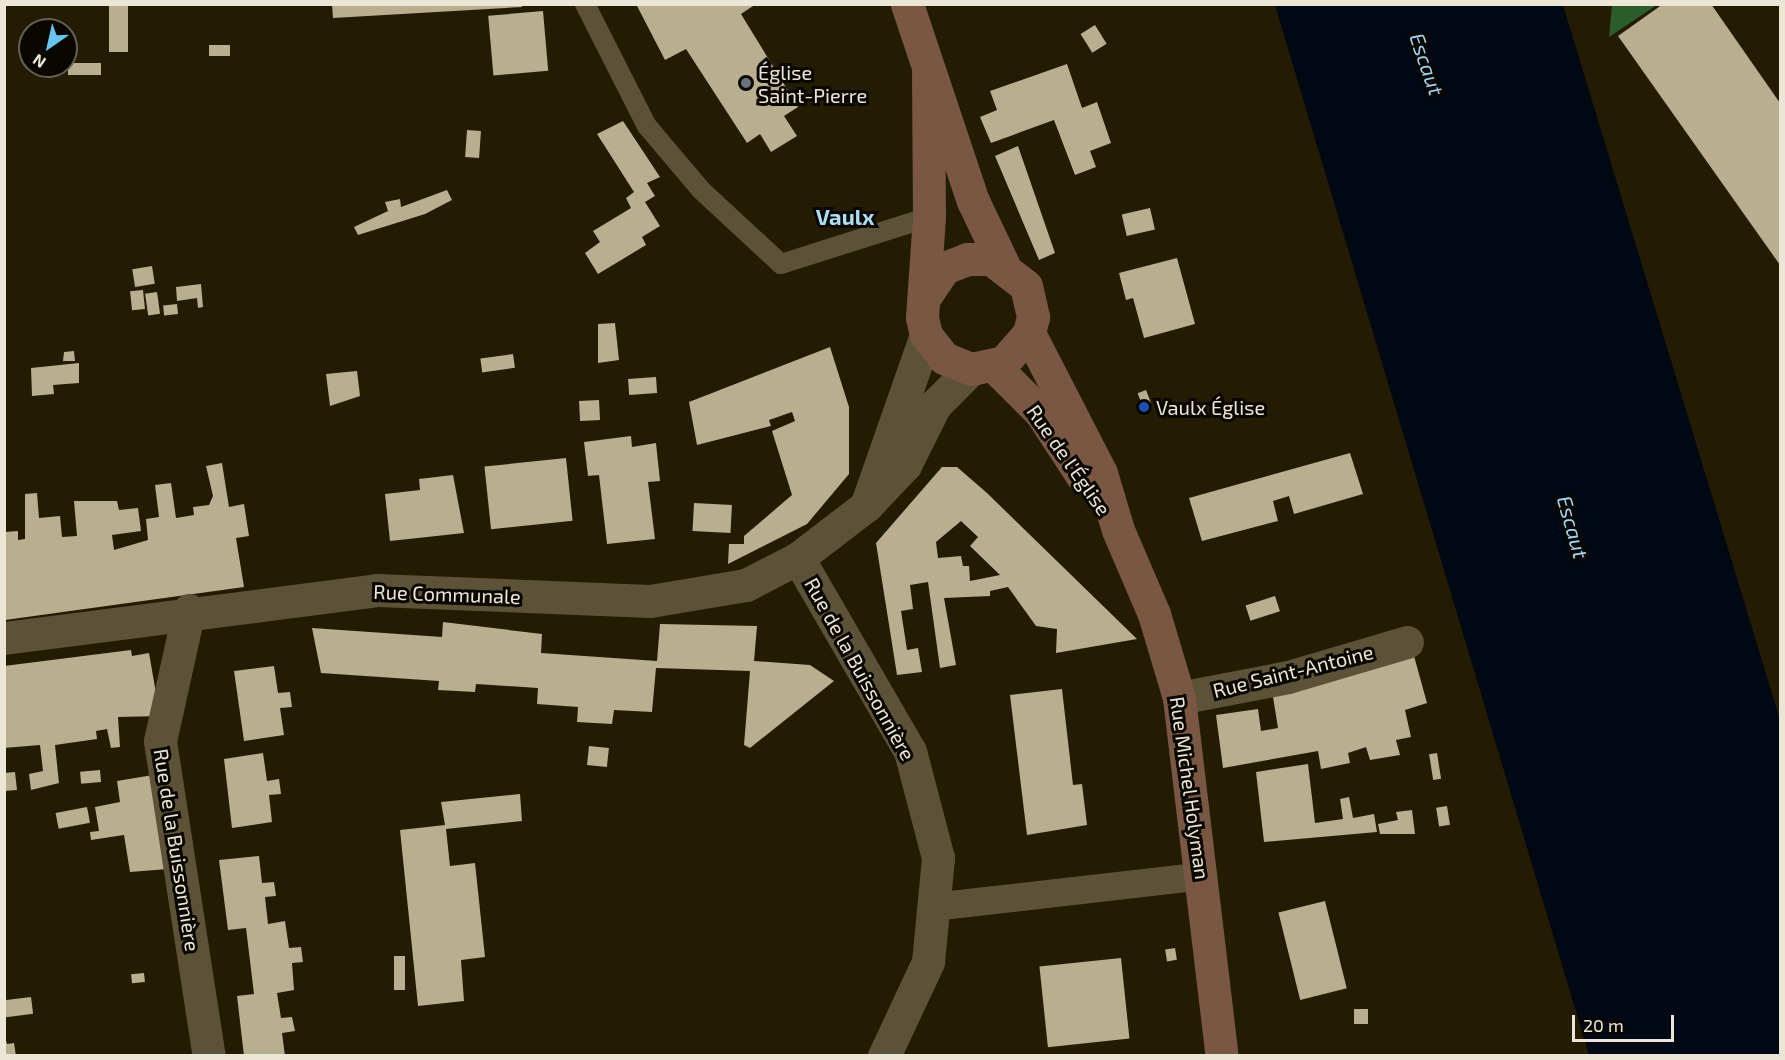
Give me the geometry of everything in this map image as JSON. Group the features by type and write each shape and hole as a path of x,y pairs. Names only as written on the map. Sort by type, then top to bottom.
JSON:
{"main road":[{"path":"908,4 928,74 973,201 1003,264 1021,280 1032,301 1029,333 1012,357 983,368"},
{"path":"926,335 924,298 929,217 928,74"},
{"path":"924,298 935,277 955,262 979,258 1003,264"},
{"path":"1029,333 1101,473 1118,530"},
{"name":"Rue de l'Église","path":"926,335 944,358 983,368 1041,413 1118,530"},
{"name":"Rue Michel Holyman","path":"1118,530 1154,614 1179,698 1203,876 1222,1056"}],"street":[{"path":"866,506 926,335"},
{"name":"Rue Communale","path":"4,638 189,610 377,590 650,601 746,585 798,558 866,506 905,465 935,405 983,368"},
{"name":"Rue de la Buissonnière","path":"798,558 910,751 938,858 928,962 884,1056"},
{"name":"Rue de la Buissonnière","path":"189,610 160,741 209,1056"},
{"name":"Rue Saint-Antoine","path":"1179,698 1288,677 1407,642"},
{"path":"933,907 1203,876"}],"lane":[{"path":"585,4 648,126 701,190 781,264 929,217"}],"green space":[{"path":"1612,4 1657,5 1609,37"}],"water":[{"name":"Escaut","path":"1275,5 1563,5 1780,720 1780,1055 1589,1055"}],"building":[{"path":"109,4 128,4 128,52 109,52"},
{"path":"332,4 522,4 522,7 333,18"},
{"name":"Église Saint-Pierre","path":"636,4 756,4 741,14 798,107 784,116 797,136 771,152 760,134 747,143 686,49 665,60"},
{"path":"1663,4 1711,4 1780,103 1780,265 1618,36"},
{"path":"543,11 548,71 493,76 488,16"},
{"path":"1095,25 1107,44 1092,53 1081,34"},
{"path":"209,45 230,45 230,56 209,56"},
{"path":"78,63 101,63 101,75 78,75"},
{"path":"1067,64 1082,108 1097,102 1111,143 1090,151 1096,167 1075,175 1054,120 991,143 980,117 997,110 990,91"},
{"path":"623,121 660,177 647,183 655,196 645,202 660,226 642,237 646,245 598,274 585,253 600,242 593,231 631,208 626,198 634,192 597,134"},
{"path":"467,130 481,131 479,158 465,157"},
{"path":"1018,146 1055,253 1039,260 995,156"},
{"path":"447,190 452,200 425,214 358,235 354,227 388,211 385,202 400,199 401,207"},
{"path":"1150,208 1155,229 1127,236 1122,215"},
{"path":"1177,258 1195,324 1144,338 1133,298 1126,300 1119,273"},
{"path":"152,266 155,284 135,287 132,269"},
{"path":"201,284 203,307 198,308 197,298 177,301 176,287"},
{"path":"143,290 145,309 132,310 130,291"},
{"path":"157,292 160,314 148,315 145,294"},
{"path":"177,304 178,314 164,315 163,305"},
{"path":"615,323 619,360 598,363 598,324"},
{"path":"830,347 849,407 849,474 807,524 728,564 729,544 744,544 744,536 792,495 772,431 795,421 792,412 769,420 771,426 697,445 689,402"},
{"path":"74,351 75,361 63,361 64,352"},
{"path":"513,354 515,368 482,372 480,359"},
{"path":"79,363 79,383 53,385 54,394 32,396 31,368"},
{"path":"357,371 360,396 330,406 326,374"},
{"path":"656,377 657,393 629,395 628,379"},
{"path":"1146,390 1151,403 1143,406 1138,393"},
{"path":"599,400 600,420 580,421 579,401"},
{"path":"631,436 632,447 656,443 660,481 648,482 655,539 607,544 599,475 588,476 584,442"},
{"path":"1350,453 1363,494 1294,514 1289,496 1273,501 1278,521 1202,541 1189,498"},
{"path":"566,458 573,521 491,529 484,467"},
{"path":"222,463 229,507 244,504 249,536 236,538 244,587 5,620 5,532 18,531 18,540 25,539 25,494 37,493 39,518 60,516 62,537 77,536 74,501 117,501 119,510 138,508 141,531 112,535 114,550 148,540 146,519 159,517 155,485 171,483 176,518 194,515 193,507 209,505 213,496 206,466"},
{"path":"942,467 957,467 987,493 1137,639 1056,653 1057,629 1036,626 1008,587 990,591 990,596 944,598 956,665 940,668 928,582 910,585 913,609 901,611 907,650 918,648 922,672 897,675 876,543","holes":["961,521 978,537 970,546 1000,575 970,581 969,566 963,566 961,556 938,558 936,542"]},
{"path":"453,475 464,533 390,541 385,494 420,490 419,479"},
{"path":"694,503 732,505 730,533 693,531"},
{"path":"1275,596 1280,611 1250,621 1246,606"},
{"path":"443,622 542,634 541,653 657,661 660,624 757,626 754,661 810,665 834,681 750,748 744,745 750,671 656,668 652,712 614,710 612,724 577,722 578,707 537,704 538,688 476,684 475,692 438,690 439,681 321,673 312,628 442,637"},
{"path":"131,650 132,656 149,653 160,716 118,717 120,747 111,748 107,729 96,731 97,739 55,745 59,783 31,790 29,774 43,771 40,745 4,748 4,666"},
{"path":"1414,656 1427,703 1405,710 1411,737 1396,740 1400,755 1370,760 1366,747 1348,753 1350,763 1321,769 1318,751 1223,768 1216,715 1258,709 1261,731 1278,728 1273,697"},
{"path":"274,666 278,693 290,692 292,707 280,708 284,735 244,741 234,671"},
{"path":"1062,689 1073,785 1082,784 1087,825 1027,835 1010,695"},
{"path":"589,746 609,748 607,767 587,765"},
{"path":"263,753 267,781 279,779 280,786 281,794 269,795 272,822 232,828 224,759"},
{"path":"1437,753 1441,779 1433,780 1429,754"},
{"path":"1308,764 1315,823 1343,819 1340,799 1349,797 1353,818 1374,814 1377,832 1264,842 1256,772"},
{"path":"100,770 101,782 81,784 80,772"},
{"path":"15,772 17,790 4,791 4,773"},
{"path":"153,775 168,869 130,872 124,835 91,840 90,832 99,831 95,807 120,802 117,781"},
{"path":"520,794 522,821 446,829 450,866 475,863 485,957 461,960 464,1001 418,1006 400,830 445,825 441,802"},
{"path":"1447,806 1450,825 1439,826 1436,808"},
{"path":"87,807 90,823 59,829 56,813"},
{"path":"1412,810 1415,834 1380,834 1378,824 1398,820 1396,812"},
{"path":"259,856 262,883 274,882 276,896 265,897 268,924 285,921 289,948 301,947 303,962 292,963 294,990 277,993 281,1018 292,1017 295,1031 282,1033 285,1056 244,1056 237,996 254,994 246,928 228,930 219,860"},
{"path":"1325,901 1347,988 1300,1000 1278,913"},
{"path":"1175,948 1177,960 1167,961 1165,950"},
{"path":"394,956 405,956 405,990 394,990"},
{"path":"1121,958 1129,1039 1048,1047 1039,967"},
{"path":"144,973 145,982 132,983 131,974"},
{"path":"31,997 33,1014 6,1017 4,1000"},
{"path":"1354,1009 1368,1009 1368,1024 1354,1024"},
{"path":"4,1034 7,1044 14,1043 16,1056 4,1056"}],"place":[{"name":"Église Saint-Pierre","path":"746,83"},
{"name":"Vaulx Église","path":"1144,407"}],"district":[{"name":"Vaulx","path":"845,217"}]}
